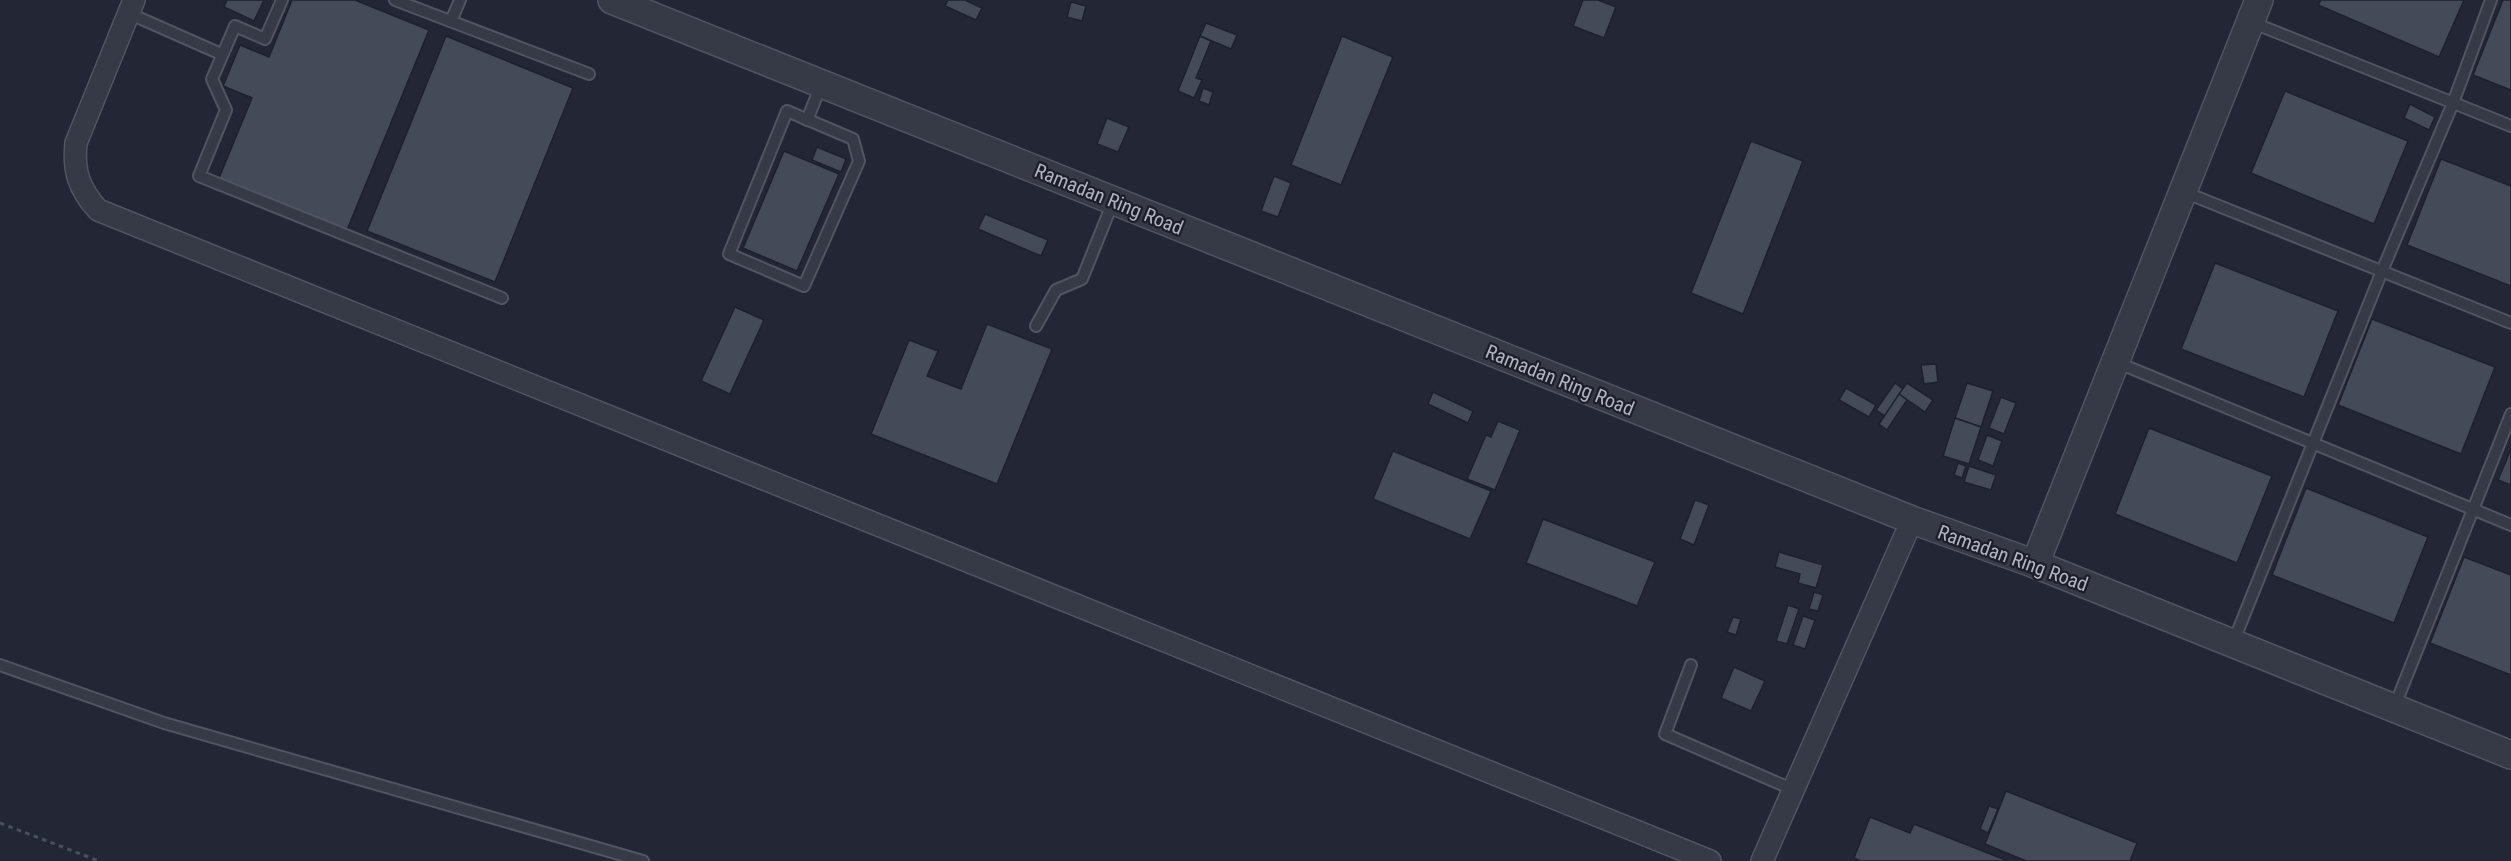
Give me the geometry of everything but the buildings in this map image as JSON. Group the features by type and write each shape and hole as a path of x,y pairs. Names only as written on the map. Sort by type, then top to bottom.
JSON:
{"street":[{"name":"Ramadan Ring Road","path":"612,0 822,82 1113,201 1912,520 2035,564 2511,755"},
{"path":"131,7 76,143 74,161 77,180 85,196 98,210 1710,861"},
{"path":"2035,564 2255,11"},
{"path":"1762,861 1912,520"}],"lane":[{"path":"282,0 265,39 235,26 221,54 212,79 226,110 199,176 502,298"},
{"path":"395,0 589,74"},
{"path":"451,21 460,0"},
{"path":"2233,644 2382,272 2453,102 2492,0"},
{"path":"131,7 221,54"},
{"path":"2255,11 2453,102 2511,126"},
{"path":"807,120 822,82"},
{"path":"787,111 807,120 853,139 859,161 804,286 729,254 787,111"},
{"path":"2183,192 2511,323"},
{"path":"1036,326 1056,290 1082,279 1113,201"},
{"path":"2116,362 2472,511 2511,525"},
{"path":"2394,708 2511,414"},
{"path":"1691,664 1665,734 1794,790"},
{"path":"0,665 164,723 643,861"}],"path":[{"path":"0,823 99,861"}]}
